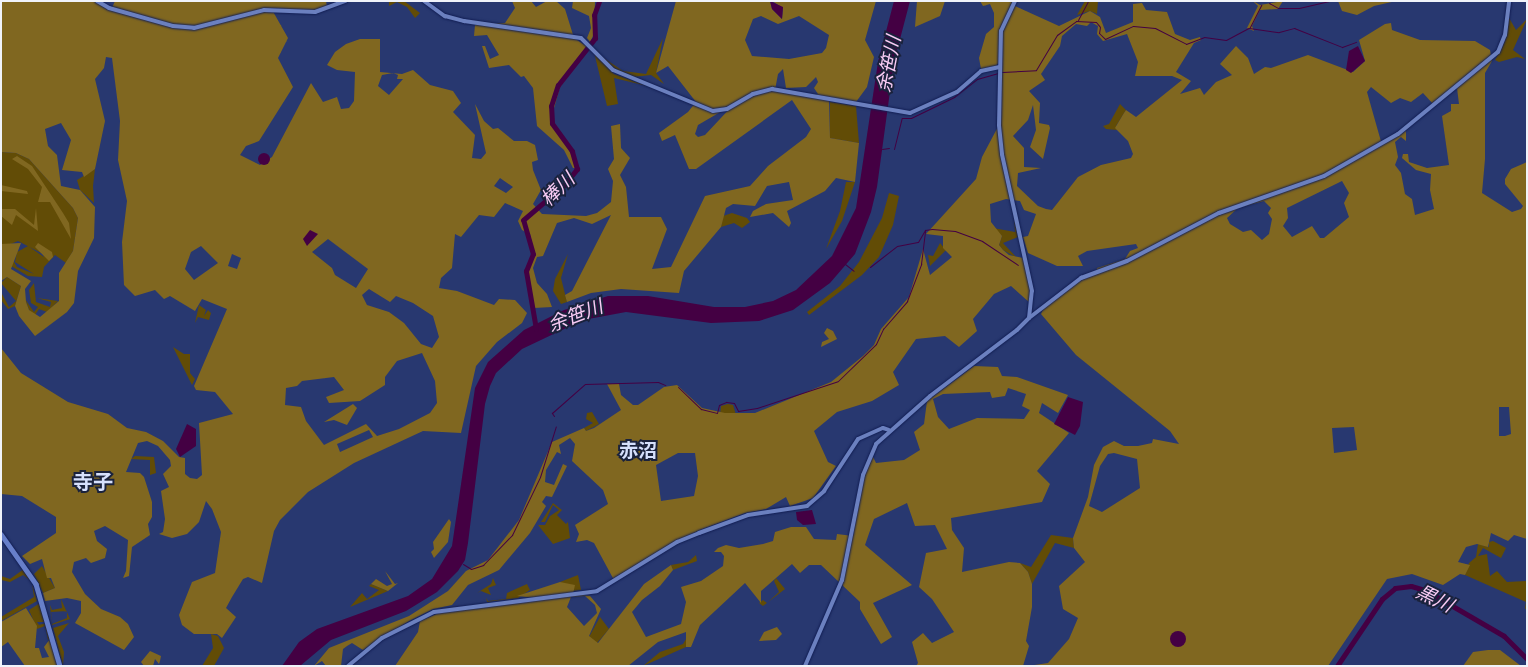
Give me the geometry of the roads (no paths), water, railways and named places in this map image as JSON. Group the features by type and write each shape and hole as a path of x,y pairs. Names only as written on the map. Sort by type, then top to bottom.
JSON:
{"main road":[{"path":"1,534 36,584 60,666"}],"street":[{"path":"97,1 109,8 164,23 194,28 264,10 315,12 346,1"},
{"path":"424,1 445,16 469,22 581,38 613,70 669,90 708,110 727,109 753,94 772,89 899,112 922,108 957,92 981,71 1000,68"},
{"path":"1016,1 1003,22 1000,68 1000,140 1032,291 1029,318"},
{"path":"805,666 842,580 866,464 889,430 1082,278 1143,254 1219,213 1324,176 1398,134 1498,52 1505,36 1509,1"},
{"path":"348,666 382,638 434,612 598,591 699,533 748,514 808,506 824,491 858,439 883,428 889,430"}],"water":[{"path":"770,1 783,7 782,19 772,9"},
{"name":"余笹川","path":"894,1 910,1 894,62 877,187 871,212 855,254 830,283 793,310 759,321 711,323 626,312 583,320 522,349 496,373 490,386 485,404 468,543 465,560 458,571 437,592 406,611 331,640 300,666 282,666 299,642 317,629 408,596 432,579 452,546 475,388 488,362 524,330 564,310 608,296 648,296 714,307 745,307 773,301 796,290 832,256 856,208 878,62"},
{"path":"1358,46 1365,61 1351,73 1346,70 1349,51"},
{"path":"262,153 266,153 270,159 266,165 262,165 258,161 258,157"},
{"path":"310,230 318,234 307,246 303,239"},
{"path":"1068,397 1083,402 1080,426 1075,435 1054,424"},
{"path":"187,424 196,429 196,446 180,457 176,449"},
{"path":"812,510 816,524 803,525 797,520 796,512"},
{"path":"1178,631 1184,633 1186,639 1184,645 1178,647 1172,645 1170,639 1172,633"}],"waterway":[{"name":"棒川","path":"536,329 526,271 533,254 523,220 564,185 577,169 572,151 552,123 551,106 558,85 595,38 594,15 599,1"},
{"path":"1078,20 1088,1"},
{"path":"1269,3 1278,8 1299,8 1329,1"},
{"path":"1336,1 1345,1"},
{"path":"1250,27 1261,5"},
{"path":"1002,72 1036,70 1057,35 1076,21 1096,22 1100,27 1099,33 1105,39 1133,26 1155,28 1186,44 1204,37 1226,40 1249,28 1279,32 1294,28 1342,47 1356,42"},
{"path":"894,149 902,118 911,118 954,97 977,79 998,73"},
{"path":"882,149 889,148"},
{"path":"870,267 897,246 918,242 925,230 932,229 955,231 982,241 1018,265"},
{"path":"678,387 701,409 717,413 719,405 726,402 734,403 738,411 757,408 838,381 876,344 883,329 907,301 921,264 925,230"},
{"path":"845,264 854,271"},
{"path":"554,416 552,413 585,384 658,382 665,385"},
{"path":"463,564 471,569 483,565 512,535 540,477 556,426"},
{"name":"黒川","path":"1337,666 1382,599 1395,588 1411,586 1425,590 1504,636 1527,659"}],"district":[{"name":"赤沼","path":"638,450"},
{"name":"寺子","path":"93,480"}]}
